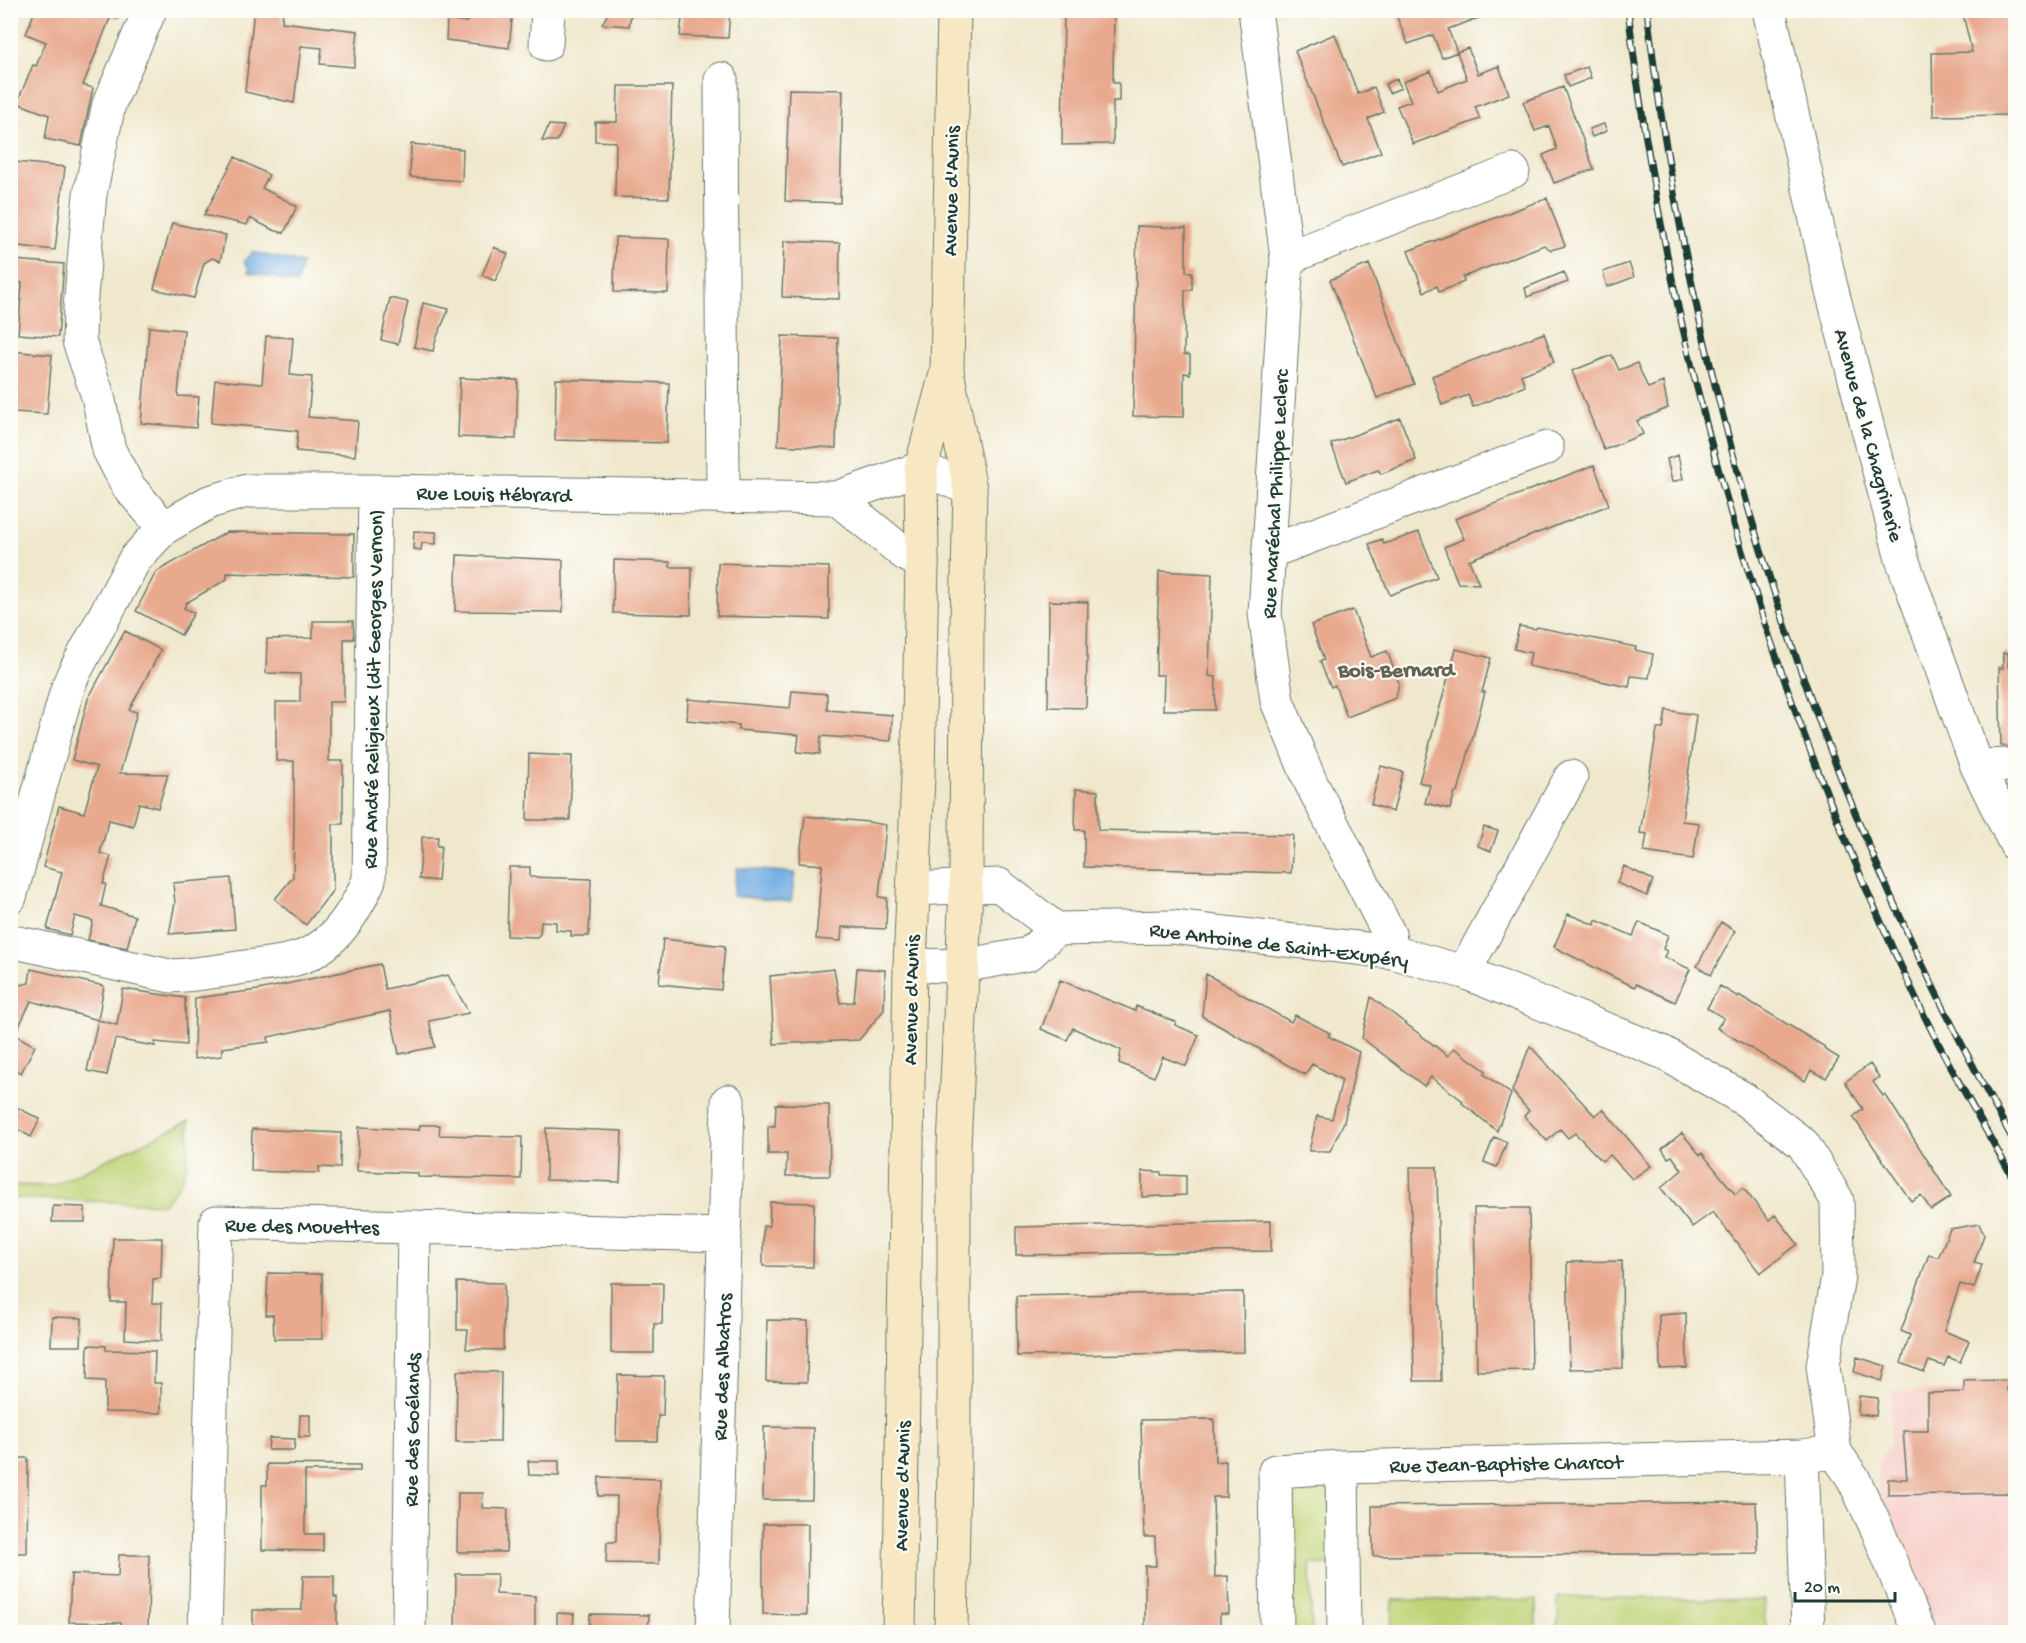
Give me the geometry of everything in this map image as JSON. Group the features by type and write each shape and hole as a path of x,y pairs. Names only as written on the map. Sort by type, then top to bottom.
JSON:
{"main road":[{"name":"Avenue d'Aunis","path":"951,1632 954,1466 954,1147 966,887 970,489 946,371 954,10"},
{"name":"Avenue d'Aunis","path":"899,1632 910,965 918,776 922,564 921,468 946,371"}],"street":[{"path":"150,10 109,104 90,194 79,341 98,396 109,450 128,486 165,528"},
{"path":"546,44 548,10"},
{"name":"Avenue de la Chagrinerie","path":"1769,10 1831,287 1902,559 1977,766 2016,845"},
{"name":"Rue Maréchal Philippe Leclerc","path":"1259,12 1287,258 1265,613 1277,701 1311,783 1389,934 1392,952"},
{"path":"722,79 723,497"},
{"path":"1287,258 1513,171"},
{"path":"1269,552 1547,448"},
{"path":"921,468 970,489"},
{"name":"Rue Louis Hébrard","path":"10,897 73,675 135,559 165,528 209,502 247,491 836,498 921,468"},
{"name":"Rue André Religieux (dit Georges Vernon)","path":"10,941 171,976 293,960 318,949 339,932 358,904 369,880 375,491"},
{"path":"836,498 905,554 922,564"},
{"path":"1977,766 2016,765"},
{"path":"1464,972 1571,777"},
{"path":"910,965 962,966 1029,954 1056,929 999,885 914,889"},
{"name":"Rue Antoine de Saint-Exupéry","path":"1056,929 1172,927 1392,952 1464,972 1662,1052 1744,1099 1803,1144 1837,1200 1838,1276 1823,1366 1834,1452 1853,1478 1874,1522 1919,1632"},
{"name":"Rue des Albatros","path":"713,1632 728,1101"},
{"name":"Rue des Mouettes","path":"205,1632 216,1222 726,1235"},
{"name":"Rue des Goélands","path":"409,1632 414,1227"},
{"name":"Rue Jean-Baptiste Charcot","path":"1277,1632 1275,1471 1342,1467 1802,1456 1834,1452"},
{"path":"1802,1456 1808,1632"},
{"path":"1342,1467 1344,1632"}],"shaded area":[{"path":"2015,1389 2015,1632 1931,1632 1880,1501 1878,1462 1890,1443 1891,1391"}],"green space":[{"path":"189,1121 188,1156 184,1175 163,1204 11,1198 11,1185 51,1186"},
{"path":"1319,1483 1330,1495 1333,1565 1310,1564 1312,1632 1289,1632 1289,1486"},
{"path":"1558,1597 1764,1600 1765,1632 1558,1632"},
{"path":"1393,1600 1536,1600 1536,1632 1392,1632"}],"water":[{"path":"252,252 302,263 297,283 248,272 249,268 244,262"},
{"path":"737,868 795,873 791,902 733,896"}],"building":[{"path":"35,10 121,10 118,19 111,16 83,85 93,88 81,146 45,139 49,115 17,103 33,65 36,66 46,42 26,34"},
{"path":"254,10 283,10 282,22 358,31 354,67 320,64 322,48 301,46 294,103 245,92"},
{"path":"468,10 513,10 509,48 446,40 447,20 467,22"},
{"path":"610,10 730,10 728,38 680,36 682,17 631,14 629,26 602,24"},
{"path":"1064,10 1121,10 1120,14 1114,13 1113,83 1119,83 1119,101 1113,101 1113,144 1062,145"},
{"path":"1394,10 1485,10 1487,15 1448,29 1457,52 1442,58 1433,35 1408,44"},
{"path":"1962,10 2016,10 2016,115 1933,116 1932,53 1972,52"},
{"path":"1335,34 1358,94 1374,87 1384,112 1368,119 1381,152 1342,167 1295,51"},
{"path":"1468,48 1478,74 1499,66 1509,94 1475,107 1480,119 1413,144 1397,106 1411,101 1403,82 1431,71 1438,91 1467,79 1457,52"},
{"path":"1587,67 1591,78 1568,87 1564,75"},
{"path":"1397,79 1401,88 1389,93 1385,84"},
{"path":"618,86 672,86 669,198 615,197 616,142 595,141 595,122 617,122"},
{"path":"1563,87 1594,169 1554,183 1543,155 1557,149 1549,126 1535,131 1523,102"},
{"path":"789,89 843,90 840,203 785,201"},
{"path":"1604,124 1607,131 1592,137 1589,129"},
{"path":"549,125 564,126 557,141 542,141"},
{"path":"411,144 463,149 462,181 410,177"},
{"path":"235,157 269,175 262,188 297,206 284,233 250,218 247,225 204,215"},
{"path":"15,162 65,167 55,250 10,245 10,180 13,181"},
{"path":"1547,198 1565,246 1551,250 1544,245 1463,277 1464,282 1439,292 1437,286 1424,292 1408,251"},
{"path":"172,223 226,235 220,261 212,258 204,263 194,298 154,289"},
{"path":"1137,226 1186,228 1186,272 1192,272 1192,290 1185,290 1184,354 1190,355 1190,374 1184,373 1184,417 1133,416"},
{"path":"615,237 669,239 668,293 614,292"},
{"path":"784,241 840,243 839,299 782,297"},
{"path":"494,247 508,254 495,281 482,275"},
{"path":"14,260 64,264 58,337 18,334 22,283 12,282"},
{"path":"1629,263 1634,277 1607,287 1603,272"},
{"path":"1369,264 1414,384 1377,398 1330,280"},
{"path":"1564,272 1568,282 1527,297 1525,288"},
{"path":"390,298 408,302 398,344 381,340"},
{"path":"423,303 449,309 433,351 414,347"},
{"path":"149,327 184,330 178,396 199,397 196,428 141,423"},
{"path":"1544,333 1554,362 1521,375 1525,386 1473,407 1468,395 1442,405 1432,376"},
{"path":"266,336 293,338 290,375 312,377 308,417 358,421 355,456 296,451 298,431 211,423 215,380 262,384"},
{"path":"782,336 838,338 836,448 778,445"},
{"path":"10,351 52,355 47,414 14,412 16,390 10,389"},
{"path":"1612,355 1619,370 1637,363 1648,388 1663,382 1668,408 1637,421 1643,434 1604,450 1572,371"},
{"path":"460,378 518,380 516,439 458,437"},
{"path":"556,379 669,383 667,443 555,440"},
{"path":"1400,418 1416,460 1381,474 1378,470 1346,482 1331,444"},
{"path":"1678,455 1683,479 1672,482 1667,459"},
{"path":"1594,465 1609,505 1469,560 1479,584 1458,583 1444,547 1464,539 1455,519"},
{"path":"414,531 436,532 436,544 422,543 421,550 413,549"},
{"path":"227,532 354,534 354,577 227,573 227,579 186,603 184,608 194,613 181,635 136,611 156,572"},
{"path":"1419,532 1437,577 1390,595 1369,544 1382,539 1384,544"},
{"path":"457,555 563,560 563,612 455,611"},
{"path":"614,560 670,562 670,567 692,567 691,615 613,613"},
{"path":"718,563 829,567 829,619 717,616"},
{"path":"1159,571 1212,574 1209,676 1216,677 1215,710 1163,710 1164,675 1156,675"},
{"path":"1049,601 1088,602 1086,708 1048,707"},
{"path":"1353,610 1371,657 1387,651 1399,683 1396,698 1347,717 1335,685 1331,687 1325,674 1320,661 1324,660 1311,625"},
{"path":"313,621 353,621 354,639 344,639 344,702 329,702 329,761 343,761 343,824 333,824 333,890 306,925 275,899 293,877 294,825 294,761 276,761 276,702 300,702 300,674 266,673 267,639 313,638"},
{"path":"1519,626 1536,629 1537,627 1636,647 1635,650 1653,654 1649,678 1631,676 1629,687 1528,666 1531,653 1514,649"},
{"path":"125,631 161,650 129,710 137,712 120,773 168,774 158,808 139,803 133,826 109,820 100,853 111,856 103,884 106,884 101,906 135,916 127,948 88,940 93,921 75,916 70,935 47,929 62,872 43,867 59,806 84,813 97,767 72,760 88,699"},
{"path":"1456,649 1491,658 1482,692 1485,692 1458,792 1455,792 1450,809 1425,803 1430,785 1419,782"},
{"path":"2003,653 2008,653 2008,667 2016,667 2016,747 2001,746 1999,668 2003,668"},
{"path":"792,691 827,694 827,710 892,715 891,741 821,736 820,754 797,752 799,735 739,730 739,725 687,720 688,699 790,708"},
{"path":"1666,710 1696,715 1682,821 1699,823 1693,859 1644,852 1647,834 1640,833 1657,729 1663,729"},
{"path":"529,754 572,756 570,820 527,820"},
{"path":"1381,766 1403,772 1393,812 1371,804"},
{"path":"1076,789 1098,791 1098,830 1293,835 1291,873 1084,867 1084,830 1075,830"},
{"path":"805,816 886,825 879,897 887,898 886,929 842,927 841,941 816,939 822,865 799,863"},
{"path":"1484,827 1498,831 1491,851 1478,846"},
{"path":"422,837 438,837 437,846 441,846 438,881 419,879"},
{"path":"1624,866 1653,880 1647,896 1617,883"},
{"path":"509,867 530,867 530,877 591,879 589,936 571,936 571,931 556,930 556,922 541,921 540,934 537,937 507,936"},
{"path":"231,878 235,929 169,934 175,903 173,883"},
{"path":"1568,914 1595,925 1596,920 1633,936 1639,922 1668,935 1663,949 1667,951 1664,957 1690,969 1675,1002 1636,984 1635,987 1613,977 1554,947"},
{"path":"1721,922 1735,931 1711,975 1697,966"},
{"path":"663,939 725,946 721,990 659,984"},
{"path":"380,964 385,989 448,975 469,1013 429,1021 435,1047 399,1054 390,1011 268,1037 269,1042 222,1048 222,1056 194,1059 195,998 258,990"},
{"path":"857,968 885,970 884,1010 859,1040 774,1044 770,976 834,969 840,1003 854,1002"},
{"path":"31,969 104,986 98,1020 31,1001 15,1035 35,1046 21,1073 10,1067 10,978 21,985 29,983"},
{"path":"1206,974 1291,1022 1295,1015 1330,1033 1328,1036 1359,1052 1344,1122 1330,1151 1309,1151 1317,1116 1332,1119 1342,1080 1312,1064 1305,1075 1202,1016"},
{"path":"1060,980 1135,1011 1136,1006 1176,1022 1175,1025 1199,1035 1186,1066 1163,1057 1154,1077 1119,1063 1121,1050 1073,1028 1067,1040 1041,1029"},
{"path":"1720,986 1825,1047 1824,1049 1839,1058 1826,1078 1811,1070 1805,1081 1717,1028 1724,1018 1707,1008"},
{"path":"123,989 185,998 186,1045 155,1042 155,1046 115,1039 107,1075 87,1071 98,1020 117,1025"},
{"path":"1371,997 1448,1056 1454,1048 1486,1071 1484,1074 1511,1094 1497,1131 1431,1077 1424,1086 1362,1038"},
{"path":"1530,1046 1595,1116 1603,1109 1651,1166 1632,1179 1610,1155 1602,1161 1575,1133 1568,1138 1560,1129 1547,1141 1524,1116 1529,1111 1512,1091"},
{"path":"1870,1064 1879,1077 1873,1082 1883,1096 1885,1094 1951,1197 1931,1210 1921,1195 1911,1201 1853,1117 1863,1109 1845,1082"},
{"path":"10,1104 40,1119 31,1137 10,1125"},
{"path":"776,1104 829,1105 830,1176 786,1176 787,1154 768,1154 768,1126 775,1126"},
{"path":"420,1125 440,1125 439,1135 522,1137 521,1179 418,1177 418,1173 357,1171 359,1127 419,1130"},
{"path":"546,1128 622,1131 620,1182 546,1180"},
{"path":"252,1129 341,1133 340,1168 319,1167 319,1173 251,1171"},
{"path":"1682,1133 1700,1155 1702,1153 1735,1194 1743,1188 1769,1220 1775,1215 1798,1244 1760,1273 1713,1212 1692,1227 1661,1188 1682,1170 1672,1156 1668,1158 1662,1149"},
{"path":"1494,1137 1507,1142 1497,1167 1484,1162"},
{"path":"1410,1167 1437,1167 1441,1381 1414,1381"},
{"path":"1142,1171 1161,1172 1161,1175 1186,1176 1186,1195 1142,1197"},
{"path":"770,1202 814,1203 813,1267 763,1266 763,1226 769,1226"},
{"path":"53,1206 85,1207 85,1222 52,1222"},
{"path":"1474,1208 1529,1208 1532,1370 1477,1371"},
{"path":"1271,1221 1271,1251 1016,1255 1016,1227"},
{"path":"1979,1224 1984,1235 1974,1263 1982,1265 1974,1288 1960,1284 1944,1331 1969,1341 1960,1362 1948,1357 1944,1366 1929,1361 1924,1372 1901,1363 1910,1335 1901,1331 1929,1254 1938,1258 1950,1229"},
{"path":"113,1238 162,1238 161,1278 153,1279 152,1303 162,1303 161,1341 125,1339 126,1302 111,1302"},
{"path":"1622,1261 1623,1368 1570,1369 1567,1262"},
{"path":"268,1273 322,1274 322,1339 274,1339 273,1315 266,1315"},
{"path":"457,1282 504,1283 503,1350 466,1349 468,1330 457,1330"},
{"path":"611,1283 663,1283 662,1324 654,1324 654,1353 611,1353"},
{"path":"1243,1292 1244,1352 1017,1356 1016,1296"},
{"path":"1686,1313 1687,1368 1660,1369 1659,1315"},
{"path":"52,1317 82,1318 81,1346 51,1346"},
{"path":"767,1320 808,1321 807,1382 766,1381"},
{"path":"88,1345 106,1346 106,1350 155,1351 154,1383 161,1383 161,1413 105,1412 105,1381 87,1380"},
{"path":"1857,1357 1886,1366 1882,1381 1854,1372"},
{"path":"457,1371 501,1372 500,1442 456,1442"},
{"path":"618,1375 664,1376 663,1416 658,1416 657,1441 616,1441"},
{"path":"2007,1380 2007,1391 2016,1391 2016,1529 2014,1529 2012,1493 1888,1495 1888,1479 1907,1479 1903,1431 1928,1431 1928,1393 1964,1392 1964,1381"},
{"path":"1859,1396 1878,1398 1876,1416 1858,1414"},
{"path":"300,1415 310,1415 310,1437 299,1437"},
{"path":"1214,1419 1215,1462 1226,1461 1226,1497 1213,1497 1215,1577 1228,1576 1229,1614 1220,1614 1220,1632 1145,1632 1145,1566 1156,1566 1155,1537 1144,1537 1141,1420"},
{"path":"764,1427 813,1428 812,1500 763,1500"},
{"path":"269,1438 295,1439 294,1450 268,1450"},
{"path":"10,1458 28,1458 27,1553 10,1553"},
{"path":"528,1461 559,1461 559,1476 529,1475"},
{"path":"267,1464 360,1465 360,1471 305,1471 305,1534 323,1534 323,1551 262,1550 262,1485 267,1485"},
{"path":"599,1477 660,1479 659,1564 606,1563 607,1542 616,1542 617,1496 598,1496"},
{"path":"458,1493 483,1493 482,1508 508,1509 506,1552 457,1552"},
{"path":"1756,1502 1758,1553 1373,1556 1372,1506"},
{"path":"763,1524 808,1524 807,1615 763,1614"},
{"path":"119,1555 149,1555 148,1632 121,1632 121,1623 69,1622 71,1574 118,1576"},
{"path":"456,1574 497,1574 496,1594 535,1596 535,1632 498,1632 498,1629 455,1627"},
{"path":"303,1576 334,1576 337,1627 321,1627 321,1632 253,1632 253,1610 302,1610"},
{"path":"557,1613 574,1614 573,1632 557,1632"},
{"path":"590,1614 649,1615 648,1632 589,1632"}],"railway":[{"path":"1628,10 1646,140 1670,269 1699,397 1734,524 1774,649 1819,772 1868,894 1934,1035 2016,1183"},
{"path":"1647,10 1668,158 1696,306 1732,452 1775,596 1825,737 1882,876 1946,1012 2016,1145"}],"district":[{"name":"Bois-Bernard","path":"1396,668"}]}
